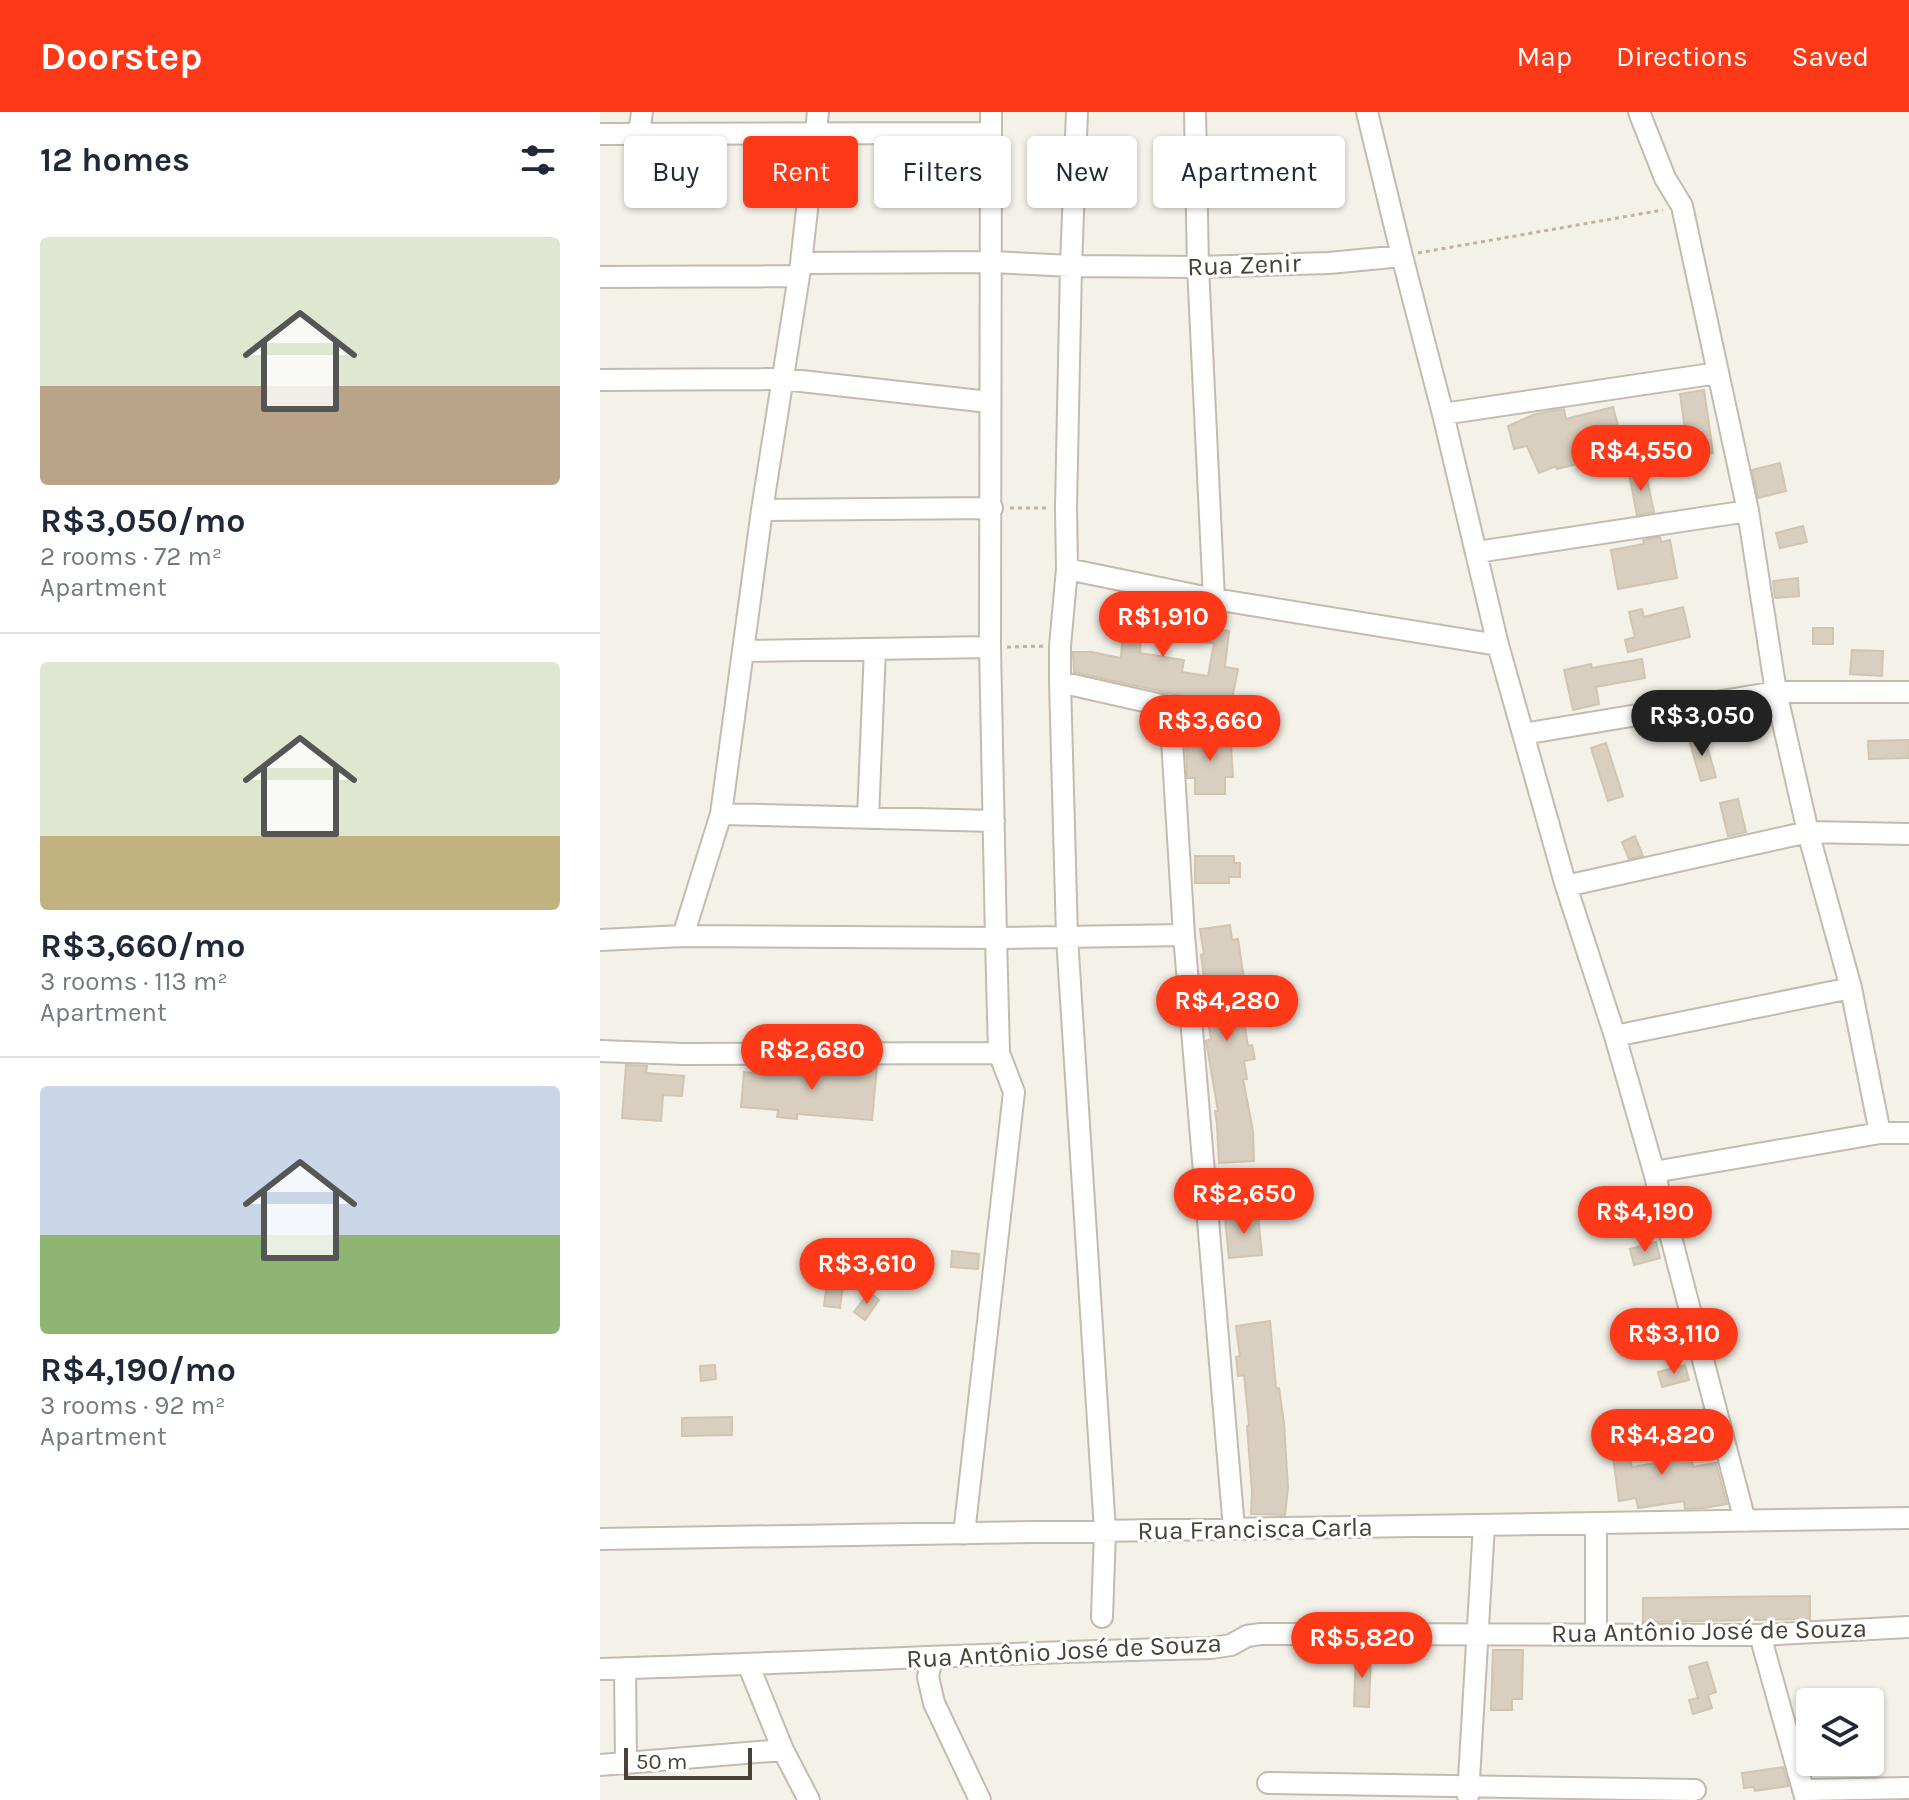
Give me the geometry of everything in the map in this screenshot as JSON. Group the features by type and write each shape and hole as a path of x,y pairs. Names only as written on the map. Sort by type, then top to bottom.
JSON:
{"street":[{"path":"639,134 642,112"},
{"path":"964,1534 1014,1092 999,1053 996,938 990,647 991,112"},
{"path":"1077,112 1071,266 1067,569 1060,682 1067,937 1105,1531 1102,1617"},
{"path":"1195,112 1198,267 1214,599"},
{"path":"1367,112 1498,645 1566,886 1615,1036 1654,1172 1745,1521"},
{"path":"1639,112 1665,178 1682,206 1748,511 1776,692 1808,832 1851,988 1880,1133"},
{"path":"683,936 721,814 762,510 800,270 817,122"},
{"path":"600,134 817,122 990,133"},
{"name":"Rua Zenir","path":"600,277 992,262 1198,267 1329,263 1402,256"},
{"path":"1443,414 1718,373"},
{"path":"600,380 783,379 989,402"},
{"path":"762,510 992,508"},
{"path":"1477,552 1748,511"},
{"path":"1067,569 1214,599 1498,645"},
{"path":"743,651 990,647"},
{"path":"868,818 875,649"},
{"path":"1060,682 1228,717"},
{"path":"1523,734 1776,692 1909,692"},
{"path":"1170,707 1184,935 1234,1529"},
{"path":"721,814 994,821"},
{"path":"1566,886 1808,832 1909,834"},
{"path":"600,940 683,936 996,938 1184,935"},
{"path":"1615,1036 1851,988"},
{"path":"600,1051 683,1054 999,1053"},
{"path":"1654,1172 1880,1133 1909,1133"},
{"name":"Rua Francisca Carla","path":"600,1539 1909,1518"},
{"path":"1596,1523 1596,1634"},
{"path":"1469,1793 1484,1525"},
{"name":"Rua Antônio José de Souza","path":"600,1669 932,1658 1019,1652 1211,1648 1231,1645 1247,1636 1261,1634 1760,1635 1909,1627"},
{"path":"1760,1635 1805,1795 1909,1788"},
{"path":"932,1658 928,1677 934,1703 980,1800"},
{"path":"748,1664 783,1750 809,1800"},
{"path":"625,1668 626,1764"},
{"path":"600,1765 783,1750"},
{"path":"1268,1783 1469,1793 1695,1790"}],"path":[{"path":"1402,256 1682,206"},
{"path":"992,508 1066,507"},
{"path":"990,647 1060,646"}],"building":[{"path":"1704,390 1713,453 1689,457 1680,394"},
{"path":"1613,407 1622,441 1575,454 1577,464 1557,469 1556,466 1539,473 1527,446 1514,449 1508,426 1533,415 1564,409 1566,419"},
{"path":"1780,463 1786,491 1758,498 1752,470"},
{"path":"1645,470 1654,512 1637,515 1629,473"},
{"path":"1803,526 1807,542 1780,548 1776,533"},
{"path":"1660,537 1661,542 1670,540 1677,578 1618,589 1611,550 1644,544 1643,540"},
{"path":"1798,578 1799,596 1775,598 1773,581"},
{"path":"1125,594 1156,600 1156,614 1142,613 1140,653 1184,660 1182,672 1208,676 1214,643 1182,641 1185,610 1200,611 1198,628 1229,631 1225,667 1238,669 1231,704 1074,672 1073,652 1121,658"},
{"path":"1683,607 1690,637 1628,652 1625,640 1635,637 1629,612 1642,609 1644,617"},
{"path":"1813,628 1833,628 1833,644 1813,644"},
{"path":"1852,650 1883,651 1882,676 1850,674"},
{"path":"1642,659 1645,678 1596,687 1599,704 1573,710 1564,670"},
{"path":"1217,728 1230,730 1233,777 1225,777 1225,794 1195,794 1195,778 1187,778 1186,740 1218,740"},
{"path":"1704,736 1716,777 1701,781 1689,740"},
{"path":"1909,740 1909,758 1869,759 1868,741"},
{"path":"1606,743 1623,796 1608,801 1591,748"},
{"path":"1738,799 1746,832 1728,836 1720,803"},
{"path":"1635,836 1643,856 1629,859 1622,842"},
{"path":"1195,856 1234,856 1234,863 1240,863 1240,877 1229,877 1229,883 1195,883"},
{"path":"1230,925 1232,940 1238,939 1244,979 1237,980 1248,1046 1252,1045 1255,1059 1244,1061 1247,1079 1243,1079 1253,1131 1254,1161 1219,1163 1215,1111 1218,1111 1206,1041 1211,1039 1204,1001 1207,1001 1200,929"},
{"path":"626,1065 647,1066 646,1073 684,1076 682,1096 663,1095 661,1121 622,1118"},
{"path":"859,1066 877,1066 872,1120 797,1114 797,1119 777,1117 778,1110 741,1107 744,1072 762,1074 763,1067 858,1070"},
{"path":"1258,1214 1262,1255 1229,1258 1225,1218"},
{"path":"1656,1242 1660,1258 1634,1265 1630,1249"},
{"path":"952,1251 979,1254 978,1269 951,1267"},
{"path":"829,1267 845,1268 840,1308 824,1306"},
{"path":"869,1292 879,1300 865,1320 854,1312"},
{"path":"1270,1321 1276,1388 1279,1388 1284,1423 1288,1488 1285,1515 1251,1514 1249,1425 1244,1375 1238,1376 1236,1357 1240,1356 1236,1326"},
{"path":"715,1365 716,1379 701,1381 700,1366"},
{"path":"1685,1365 1689,1380 1662,1387 1658,1372"},
{"path":"1619,1410 1632,1467 1691,1457 1693,1467 1716,1463 1727,1504 1685,1509 1684,1501 1638,1508 1636,1498 1619,1501 1612,1450 1609,1451 1606,1438 1610,1437 1603,1414"},
{"path":"732,1417 732,1435 682,1436 682,1418"},
{"path":"1810,1596 1810,1619 1643,1622 1643,1598"},
{"path":"1493,1650 1523,1650 1522,1699 1512,1699 1512,1710 1491,1710"},
{"path":"1356,1652 1371,1653 1369,1707 1354,1706"},
{"path":"1707,1662 1716,1692 1708,1695 1712,1708 1693,1714 1689,1700 1698,1698 1689,1667"},
{"path":"1783,1767 1789,1786 1755,1791 1754,1787 1744,1788 1742,1773"}]}
